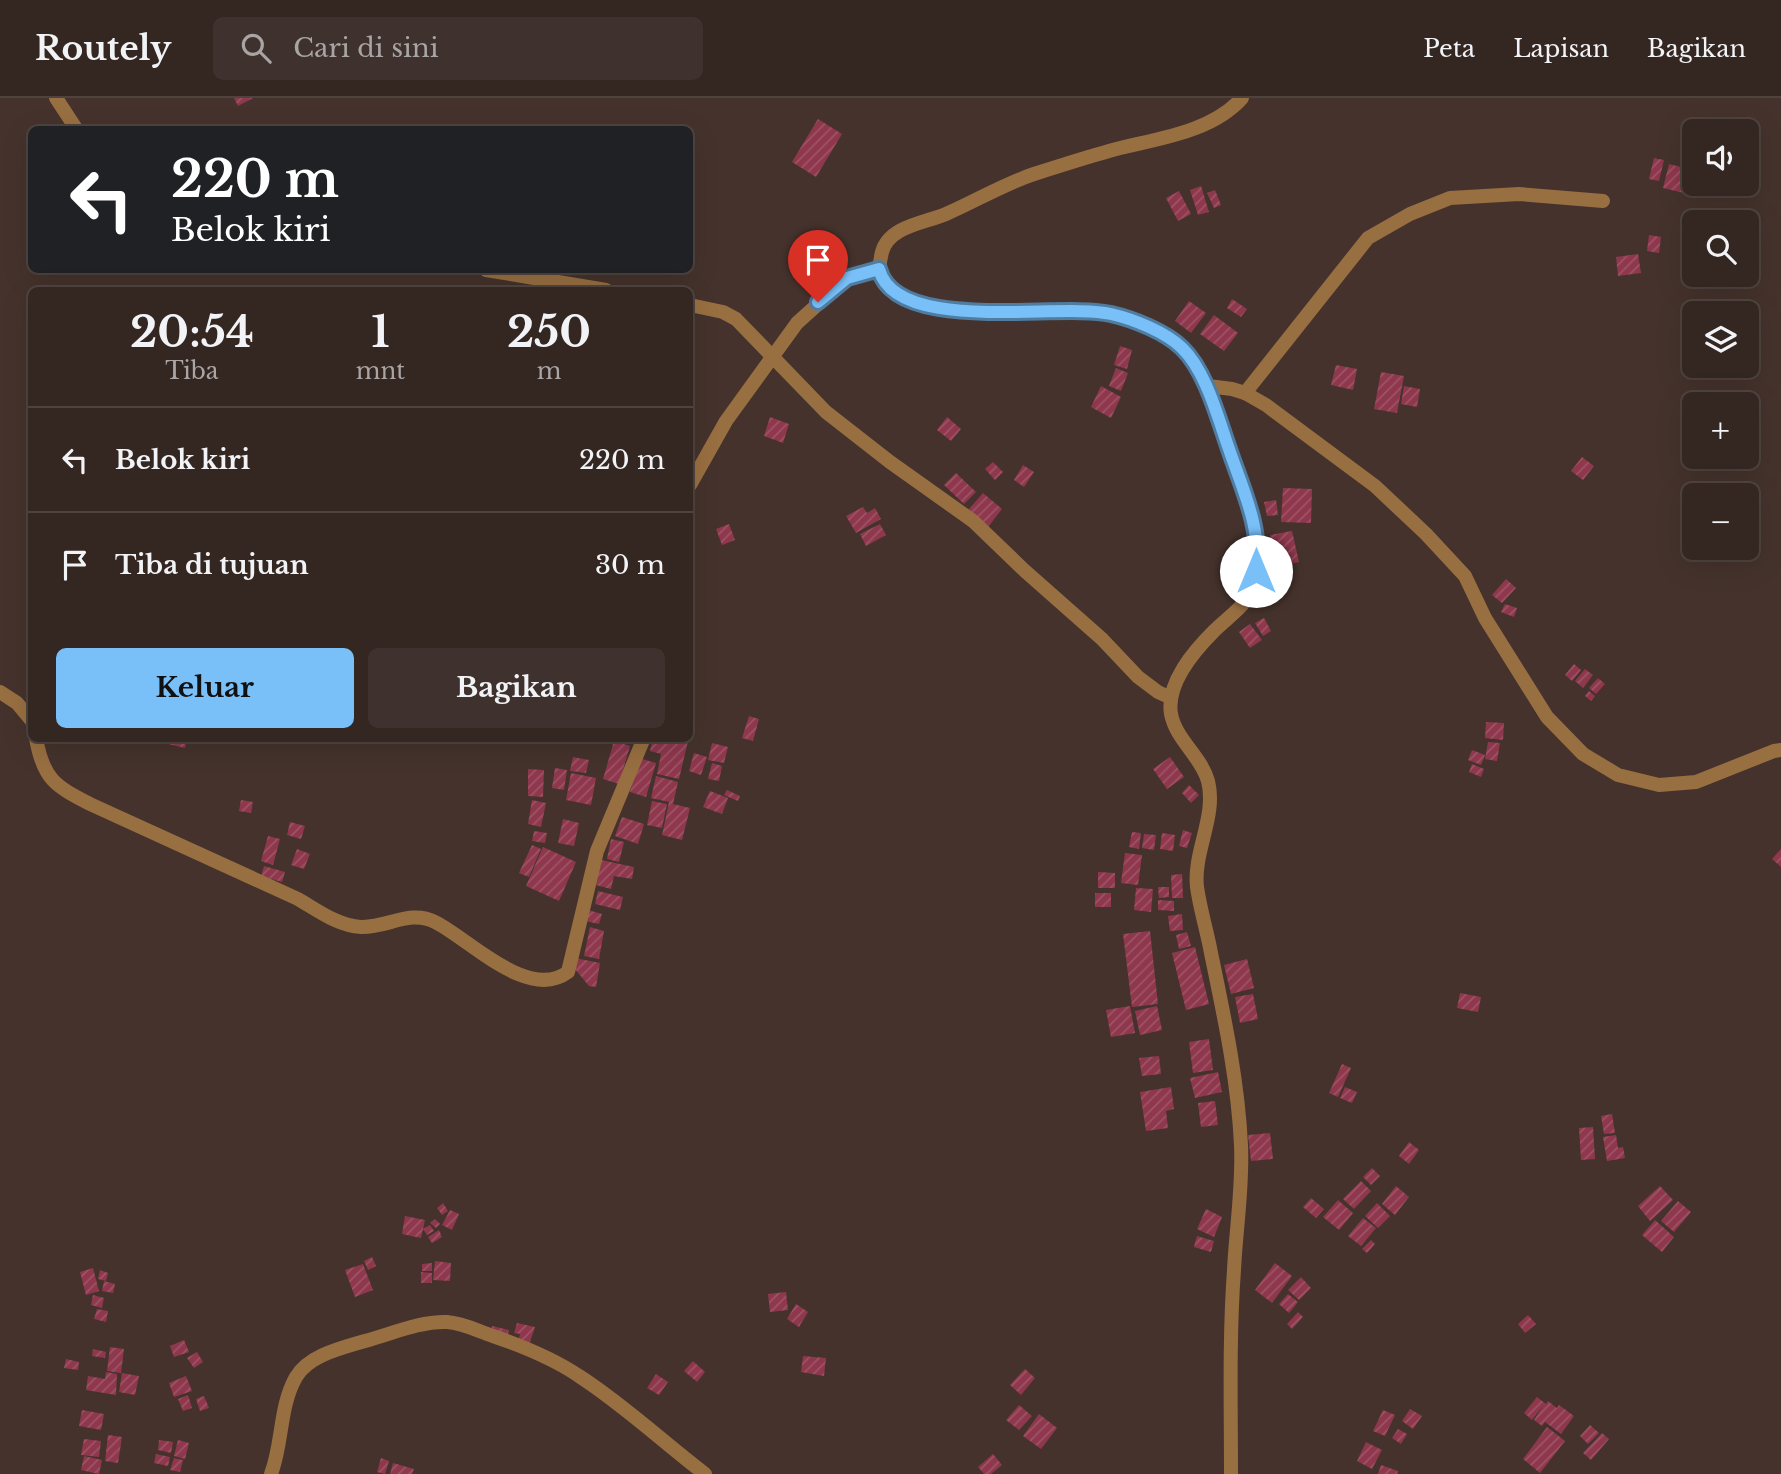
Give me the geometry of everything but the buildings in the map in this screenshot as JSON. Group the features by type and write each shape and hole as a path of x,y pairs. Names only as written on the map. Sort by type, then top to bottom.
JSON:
{"street":[{"path":"56,98 75,126"},
{"path":"1231,1474 1231,1336 1241,1196 1241,1142 1226,1024 1196,878 1209,810 1209,784 1198,758 1181,737 1171,716 1171,698 1180,673 1196,651 1239,609 1253,588 1258,554 1254,523 1208,386 1182,348 1146,326 1109,314 979,312 937,307 898,296 882,281 879,269 886,243 902,230 948,213 1031,175 1170,136 1208,122 1224,115 1242,98"},
{"path":"1245,393 1368,238 1410,214 1450,198 1519,194 1603,201"},
{"path":"693,480 720,431 797,323 847,278 879,269"},
{"path":"504,273 588,287"},
{"path":"693,306 723,312 736,319 826,412 973,521 1102,639 1138,677 1171,698"},
{"path":"1208,386 1233,389 1266,405 1375,486 1426,534 1465,576 1485,618 1548,717 1583,754 1618,775 1659,785 1696,782 1781,750"},
{"path":"0,692 17,704 28,716"},
{"path":"37,742 40,761 60,788 298,898 327,916 361,927 421,916 442,926 498,966 540,980 552,980 568,972 597,851 642,742"},
{"path":"271,1474 288,1394 297,1375 314,1359 426,1324 448,1322 514,1344 577,1374 640,1420 705,1474"}],"route":[{"path":"818,302 847,278 879,269 882,281 898,296 907,300 979,312 1109,314 1146,326 1182,348 1208,386 1254,523 1258,554 1256,571"}]}
